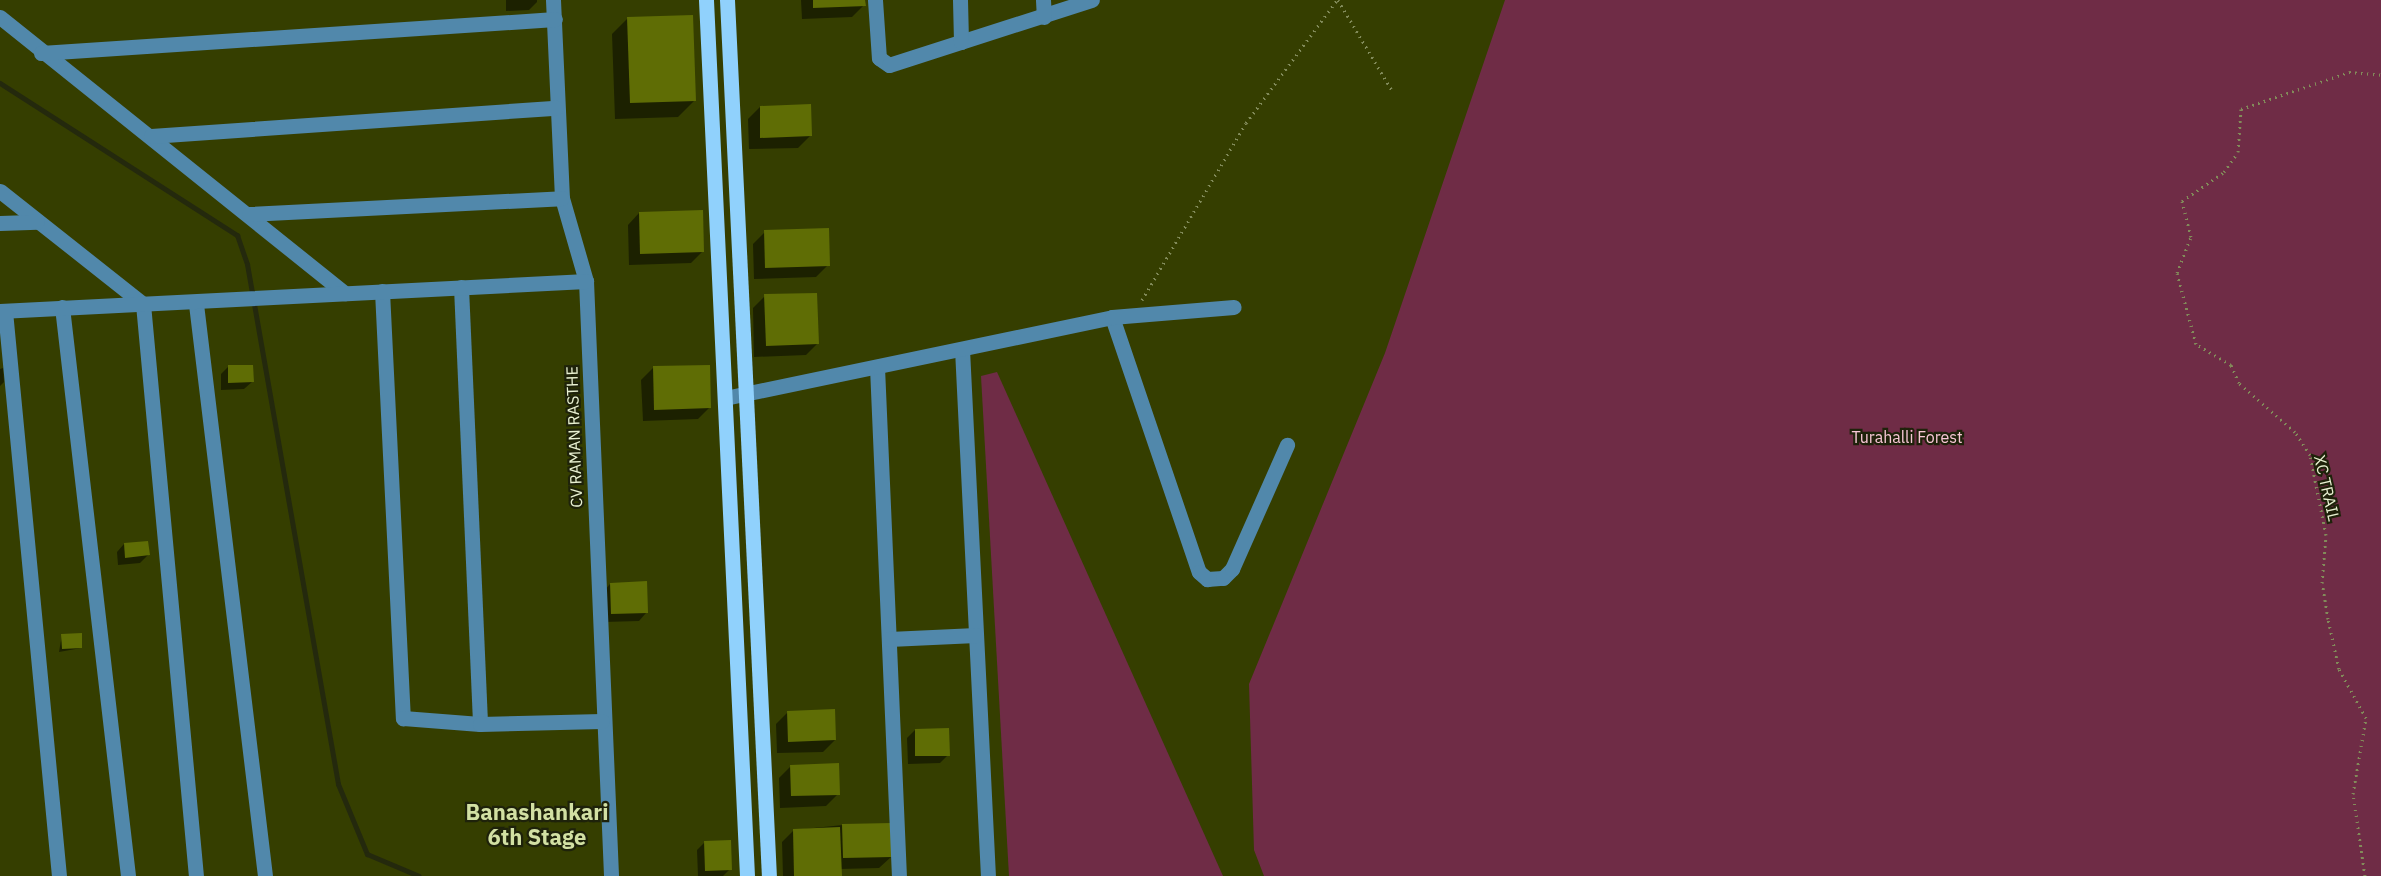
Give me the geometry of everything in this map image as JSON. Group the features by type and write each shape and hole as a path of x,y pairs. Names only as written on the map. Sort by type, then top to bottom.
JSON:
{"main road":[{"path":"706,0 747,876"},
{"path":"727,0 769,876"}],"street":[{"name":"CV RAMAN RASTHE","path":"553,0 556,108 562,198 586,281 602,721 611,876"},
{"path":"875,0 884,64 1044,17 1092,0"},
{"path":"960,0 961,42"},
{"path":"1043,0 1044,17"},
{"path":"0,17 41,53 151,136 345,293"},
{"path":"41,53 555,20"},
{"path":"151,136 556,108"},
{"path":"0,191 143,304 196,876"},
{"path":"249,214 562,198"},
{"path":"0,224 37,222"},
{"path":"58,876 2,311 143,304 196,304 345,293 586,281"},
{"path":"461,287 480,724"},
{"path":"382,291 401,714 412,722 480,724 602,721"},
{"path":"196,304 265,876"},
{"path":"62,307 128,876"},
{"path":"724,398 747,396 1112,317 1234,307"},
{"path":"1112,317 1199,572 1207,579 1223,578 1232,569 1287,445"},
{"path":"962,350 988,876"},
{"path":"878,368 899,876"},
{"path":"889,639 976,635"}],"path":[{"path":"1133,315 1246,123 1338,0 1391,89"},
{"name":"XC TRAIL","path":"2365,876 2354,794 2366,718 2335,651 2322,583 2326,535 2310,455 2295,432 2239,383 2231,365 2196,344 2177,273 2191,237 2182,201 2224,172 2238,152 2241,109 2349,72 2381,75"}],"green space":[{"name":"Turahalli Forest","path":"1505,0 2381,0 2381,876 1264,876 1254,850 1249,684 1385,353"},
{"path":"997,372 1223,876 1009,876 981,376"}],"building":[{"path":"813,0 865,0 866,6 813,8"},
{"path":"693,15 696,101 630,103 627,17"},
{"path":"811,104 812,136 760,138 760,106"},
{"path":"703,210 704,252 640,254 639,212"},
{"path":"829,228 830,266 765,268 764,230"},
{"path":"817,293 819,344 766,346 764,294"},
{"path":"228,365 253,365 254,382 228,383"},
{"path":"710,365 711,408 654,410 653,366"},
{"path":"148,541 150,555 125,558 124,543"},
{"path":"647,581 648,613 611,614 610,583"},
{"path":"82,633 82,648 62,649 61,634"},
{"path":"835,709 836,740 788,742 787,711"},
{"path":"949,728 950,756 915,756 915,729"},
{"path":"839,763 840,795 791,796 790,765"},
{"path":"892,823 892,857 843,858 842,824"},
{"path":"840,827 842,876 794,876 793,829"},
{"path":"731,840 732,870 705,871 704,841"}],"waterway":[{"path":"0,83 237,235 247,264 338,784 367,854 419,876"}],"district":[{"name":"Banashankari 6th Stage","path":"537,824"}]}
